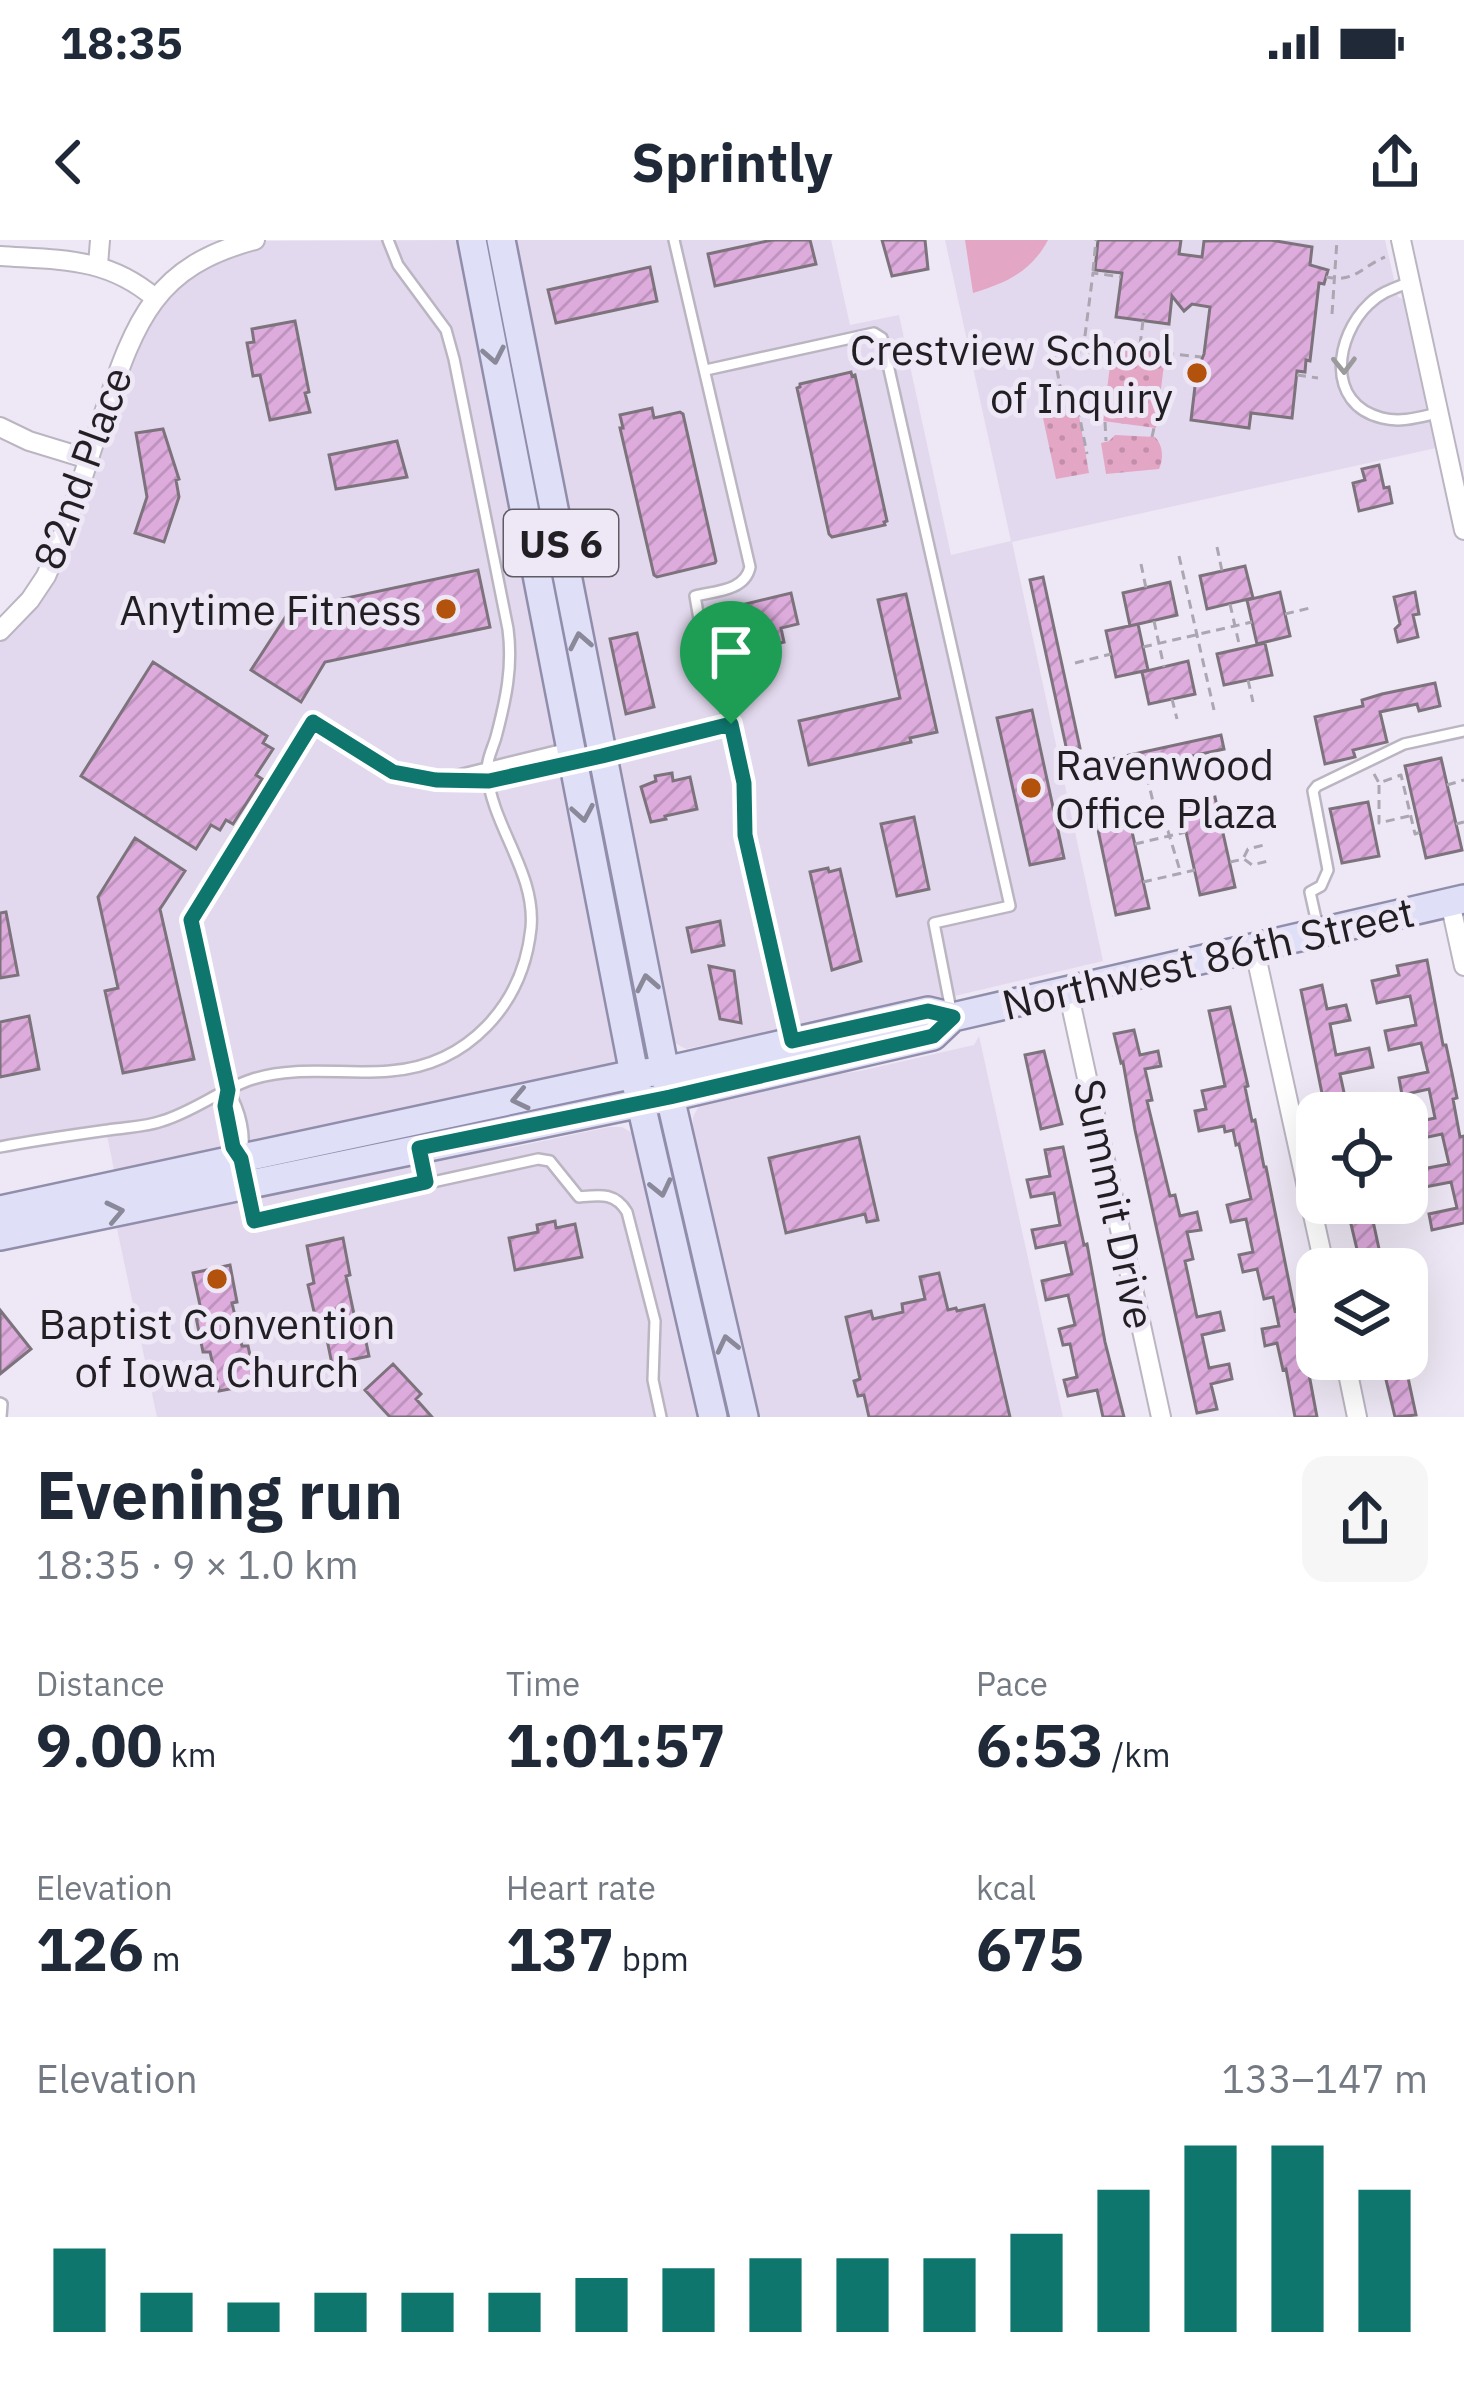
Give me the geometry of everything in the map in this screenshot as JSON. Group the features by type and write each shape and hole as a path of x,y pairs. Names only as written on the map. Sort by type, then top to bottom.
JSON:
{"main road":[{"name":"US 6","path":"472,240 638,1088 713,1417"},
{"name":"US 6","path":"501,240 667,1084 743,1412"},
{"name":"Northwest 86th Street","path":"667,1084 792,1041 928,1011 953,1017 1457,900"},
{"name":"Northwest 86th Street","path":"638,1088 933,1036 953,1017"},
{"path":"0,1210 419,1148 638,1088"},
{"path":"0,1236 243,1172 638,1088"}],"street":[{"path":"98,265 100,240"},
{"path":"0,256 98,265 122,274 155,298 204,258 255,240"},
{"path":"1401,240 1464,530"},
{"name":"82nd Place","path":"0,631 46,576 125,352 155,298"},
{"path":"0,428 88,459"},
{"path":"1457,900 1464,966"},
{"path":"1254,947 1320,1248"},
{"name":"Summit Drive","path":"1068,991 1161,1417"},
{"path":"1349,1380 1357,1417"}],"lane":[{"path":"0,1147 160,1122 254,1079 296,1071 414,1067 470,1044 496,1018 520,973 532,914 523,874 497,817 486,767 509,684 508,629 446,330 398,265 388,240"},
{"path":"674,240 750,567 740,585 695,596 744,783 745,835 792,1041"},
{"path":"1410,282 1379,295 1356,318 1341,354 1341,375 1356,403 1373,415 1405,419 1439,413"},
{"path":"706,370 874,333 882,338 1010,906 934,923 953,1017"},
{"path":"572,755 489,781 436,780 393,772 313,722 191,920 228,1090 225,1106 233,1147 254,1221 538,1159 550,1161 579,1197 605,1194 622,1204 632,1222 655,1321 653,1380 662,1417"},
{"path":"436,780 486,767 572,755 602,756 731,724"},
{"path":"1318,932 1310,892 1321,886 1328,870 1312,791 1404,744 1464,731"},
{"path":"419,1148 426,1182"},
{"path":"0,1403 1,1417"},
{"path":"713,1417 743,1412"}],"path":[{"path":"1082,353 1096,240"},
{"path":"1332,314 1337,240"},
{"path":"1326,277 1352,277 1387,257"},
{"path":"1094,273 1121,277"},
{"path":"1352,277 1358,286"},
{"path":"1140,345 1144,313"},
{"path":"1087,454 1078,409 1063,407 1054,352 1111,357"},
{"path":"1166,353 1202,357"},
{"path":"1297,376 1318,378"},
{"path":"1105,422 1106,441"},
{"path":"1152,437 1154,428"},
{"path":"1216,547 1222,571"},
{"path":"1178,556 1214,710"},
{"path":"1141,564 1146,588"},
{"path":"1230,604 1240,648"},
{"path":"1285,614 1314,608"},
{"path":"1154,621 1165,667"},
{"path":"1143,647 1252,622"},
{"path":"1075,663 1111,654"},
{"path":"1248,680 1253,702"},
{"path":"1172,699 1177,719"},
{"path":"1368,761 1379,784 1378,828 1374,830"},
{"path":"1379,784 1401,775 1415,834 1420,832"},
{"path":"1147,776 1156,819 1170,836 1180,874"},
{"path":"1447,784 1464,781"},
{"path":"1221,824 1262,814"},
{"path":"1378,823 1410,815"},
{"path":"1456,824 1464,822"},
{"path":"1135,844 1186,832"},
{"path":"1244,859 1248,849 1268,844"},
{"path":"1229,862 1244,859 1252,865 1272,860"},
{"path":"1143,883 1195,870"}],"shaded area":[{"path":"472,240 634,1074 117,1185 106,1130 0,1147 0,631 30,600 125,352 165,288 253,241"},
{"path":"510,240 831,240 850,325 899,315 951,555 1011,541 945,240 1385,240 1436,448 1012,542 1103,961 878,1014 686,1049 671,1041"},
{"path":"965,240 1048,240 1016,275 973,293"},
{"path":"1113,342 1166,349 1156,428 1103,421"},
{"path":"1072,406 1078,410 1089,473 1056,479 1043,418 1046,411"},
{"path":"1115,435 1155,437 1162,452 1159,469 1106,474 1101,443"},
{"path":"979,1036 1063,1417 751,1417 731,1295 693,1128 700,1104 710,1097 779,1082 860,1071 974,1045"},
{"path":"609,1127 634,1134 704,1417 157,1417 116,1224 444,1155 510,1148"}],"building":[{"path":"772,240 810,240 816,264 715,286 708,254"},
{"path":"882,240 925,240 928,269 892,276"},
{"path":"1098,240 1181,240 1179,254 1202,257 1204,241 1270,240 1312,247 1310,265 1328,270 1324,284 1319,283 1310,361 1306,360 1305,372 1297,371 1292,418 1251,413 1249,428 1191,420 1210,307 1192,304 1184,311 1172,296 1169,324 1116,317 1122,273 1095,270"},
{"path":"650,267 657,301 556,323 548,290"},
{"path":"295,321 310,412 270,420 260,375 253,376 247,343 254,342 252,329"},
{"path":"851,372 887,521 832,537 797,388"},
{"path":"652,408 654,418 683,414 716,561 657,577 620,428 620,415"},
{"path":"163,429 179,479 179,497 164,542 135,533 147,497 136,433"},
{"path":"397,441 407,477 336,489 329,455"},
{"path":"1379,465 1392,503 1359,511 1353,483 1365,480 1362,469"},
{"path":"1245,566 1253,598 1207,609 1200,576"},
{"path":"478,570 490,627 325,662 301,702 251,670 290,610"},
{"path":"1043,577 1080,748 1067,751 1030,580"},
{"path":"1170,582 1177,615 1130,626 1123,593"},
{"path":"1280,592 1290,636 1257,644 1247,600"},
{"path":"1415,592 1418,637 1398,642 1394,597"},
{"path":"791,593 798,624 781,628 784,642 753,649 750,635 723,642 716,611"},
{"path":"906,594 937,732 809,765 799,721 900,698 878,600"},
{"path":"1138,624 1148,670 1116,677 1106,631"},
{"path":"637,633 654,707 626,714 610,639"},
{"path":"1265,643 1272,675 1224,685 1217,654"},
{"path":"1188,661 1195,694 1149,704 1142,672"},
{"path":"153,662 267,736 263,743 273,749 256,775 262,779 233,824 226,820 220,830 211,825 196,849 81,776"},
{"path":"1435,683 1440,706 1419,711 1417,704 1380,712 1387,742 1353,750 1355,757 1325,764 1315,717 1363,706 1362,700 1382,694"},
{"name":"Ravenwood Office Plaza","path":"1032,710 1064,858 1030,865 997,718"},
{"path":"1221,735 1224,749 1087,779 1084,765"},
{"path":"1441,758 1462,850 1426,858 1405,766"},
{"path":"672,773 673,781 690,777 697,809 651,822 641,787 656,781 655,776"},
{"path":"1215,797 1235,887 1200,895 1180,805"},
{"path":"1368,802 1379,856 1342,863 1330,809"},
{"path":"914,817 929,889 897,896 881,824"},
{"path":"1129,818 1149,908 1116,915 1097,825"},
{"path":"135,838 185,871 160,909 194,1059 123,1073 105,991 118,988 98,897"},
{"path":"828,868 829,872 840,869 861,961 832,970 810,872"},
{"path":"6,912 18,975 0,978 0,913"},
{"path":"720,921 724,945 692,952 687,928"},
{"path":"1427,960 1457,1098 1453,1099 1460,1137 1464,1136 1464,1223 1432,1230 1429,1214 1457,1208 1451,1182 1428,1186 1428,1168 1449,1164 1442,1134 1428,1137 1428,1120 1435,1118 1429,1089 1401,1092 1399,1078 1428,1072 1421,1043 1389,1050 1385,1031 1416,1025 1410,996 1377,1003 1372,981 1399,975 1397,966"},
{"path":"709,966 734,971 741,1023 720,1019"},
{"path":"1322,985 1327,1009 1346,1005 1350,1020 1330,1024 1336,1055 1369,1048 1373,1067 1340,1074 1344,1092 1322,1092 1301,990"},
{"path":"1230,1007 1296,1310 1296,1380 1310,1380 1317,1417 1295,1417 1277,1343 1265,1346 1262,1329 1279,1326 1273,1297 1264,1299 1257,1269 1243,1272 1239,1255 1253,1252 1246,1219 1231,1222 1227,1205 1251,1199 1239,1144 1233,1130 1225,1132 1224,1126 1199,1131 1195,1111 1206,1109 1202,1091 1225,1086 1209,1011"},
{"path":"29,1016 39,1069 0,1077 0,1022"},
{"path":"1134,1030 1140,1055 1158,1051 1161,1066 1145,1069 1152,1100 1147,1101 1170,1196 1175,1195 1180,1216 1197,1212 1201,1230 1187,1232 1193,1259 1185,1261 1197,1317 1220,1312 1224,1330 1202,1335 1209,1368 1229,1364 1232,1379 1211,1384 1217,1409 1197,1413 1114,1034"},
{"path":"1044,1051 1062,1124 1041,1129 1025,1055"},
{"path":"859,1137 878,1220 867,1222 865,1214 786,1233 769,1158"},
{"path":"1063,1147 1124,1417 1103,1417 1097,1390 1068,1396 1064,1380 1077,1377 1070,1344 1063,1345 1059,1329 1075,1325 1068,1295 1046,1300 1042,1281 1072,1274 1065,1242 1036,1248 1032,1230 1060,1225 1054,1193 1031,1197 1027,1180 1050,1176 1045,1150"},
{"path":"555,1221 556,1228 575,1224 582,1257 515,1270 509,1238 538,1232 537,1225"},
{"path":"1351,1224 1374,1224 1379,1248 1357,1248"},
{"path":"343,1238 355,1319 361,1318 369,1356 332,1364 324,1325 317,1325 308,1285 314,1283 307,1246"},
{"path":"230,1265 237,1302 232,1303 256,1384 219,1391 210,1352 203,1352 193,1273"},
{"path":"939,1273 948,1310 984,1305 1010,1417 869,1417 864,1395 858,1396 854,1381 860,1379 846,1317 871,1311 873,1319 903,1312 902,1304 925,1299 920,1277"},
{"path":"0,1310 31,1349 0,1374"},
{"path":"393,1364 421,1394 416,1399 432,1417 390,1417 365,1390"},
{"path":"1386,1380 1408,1380 1416,1415 1395,1417"}],"place":[{"name":"Crestview School of Inquiry","path":"1197,373"},
{"name":"Anytime Fitness","path":"446,609"},
{"name":"Ravenwood Office Plaza","path":"1031,788"},
{"name":"Baptist Convention of Iowa Church","path":"217,1279"}],"route":[{"path":"313,722 393,772 413,778 489,781 731,724 744,783 745,835 792,1041 928,1011 953,1017 933,1036 670,1097 419,1148 426,1182 254,1221 241,1159 233,1147 225,1106 228,1090 191,920 313,722"}]}
